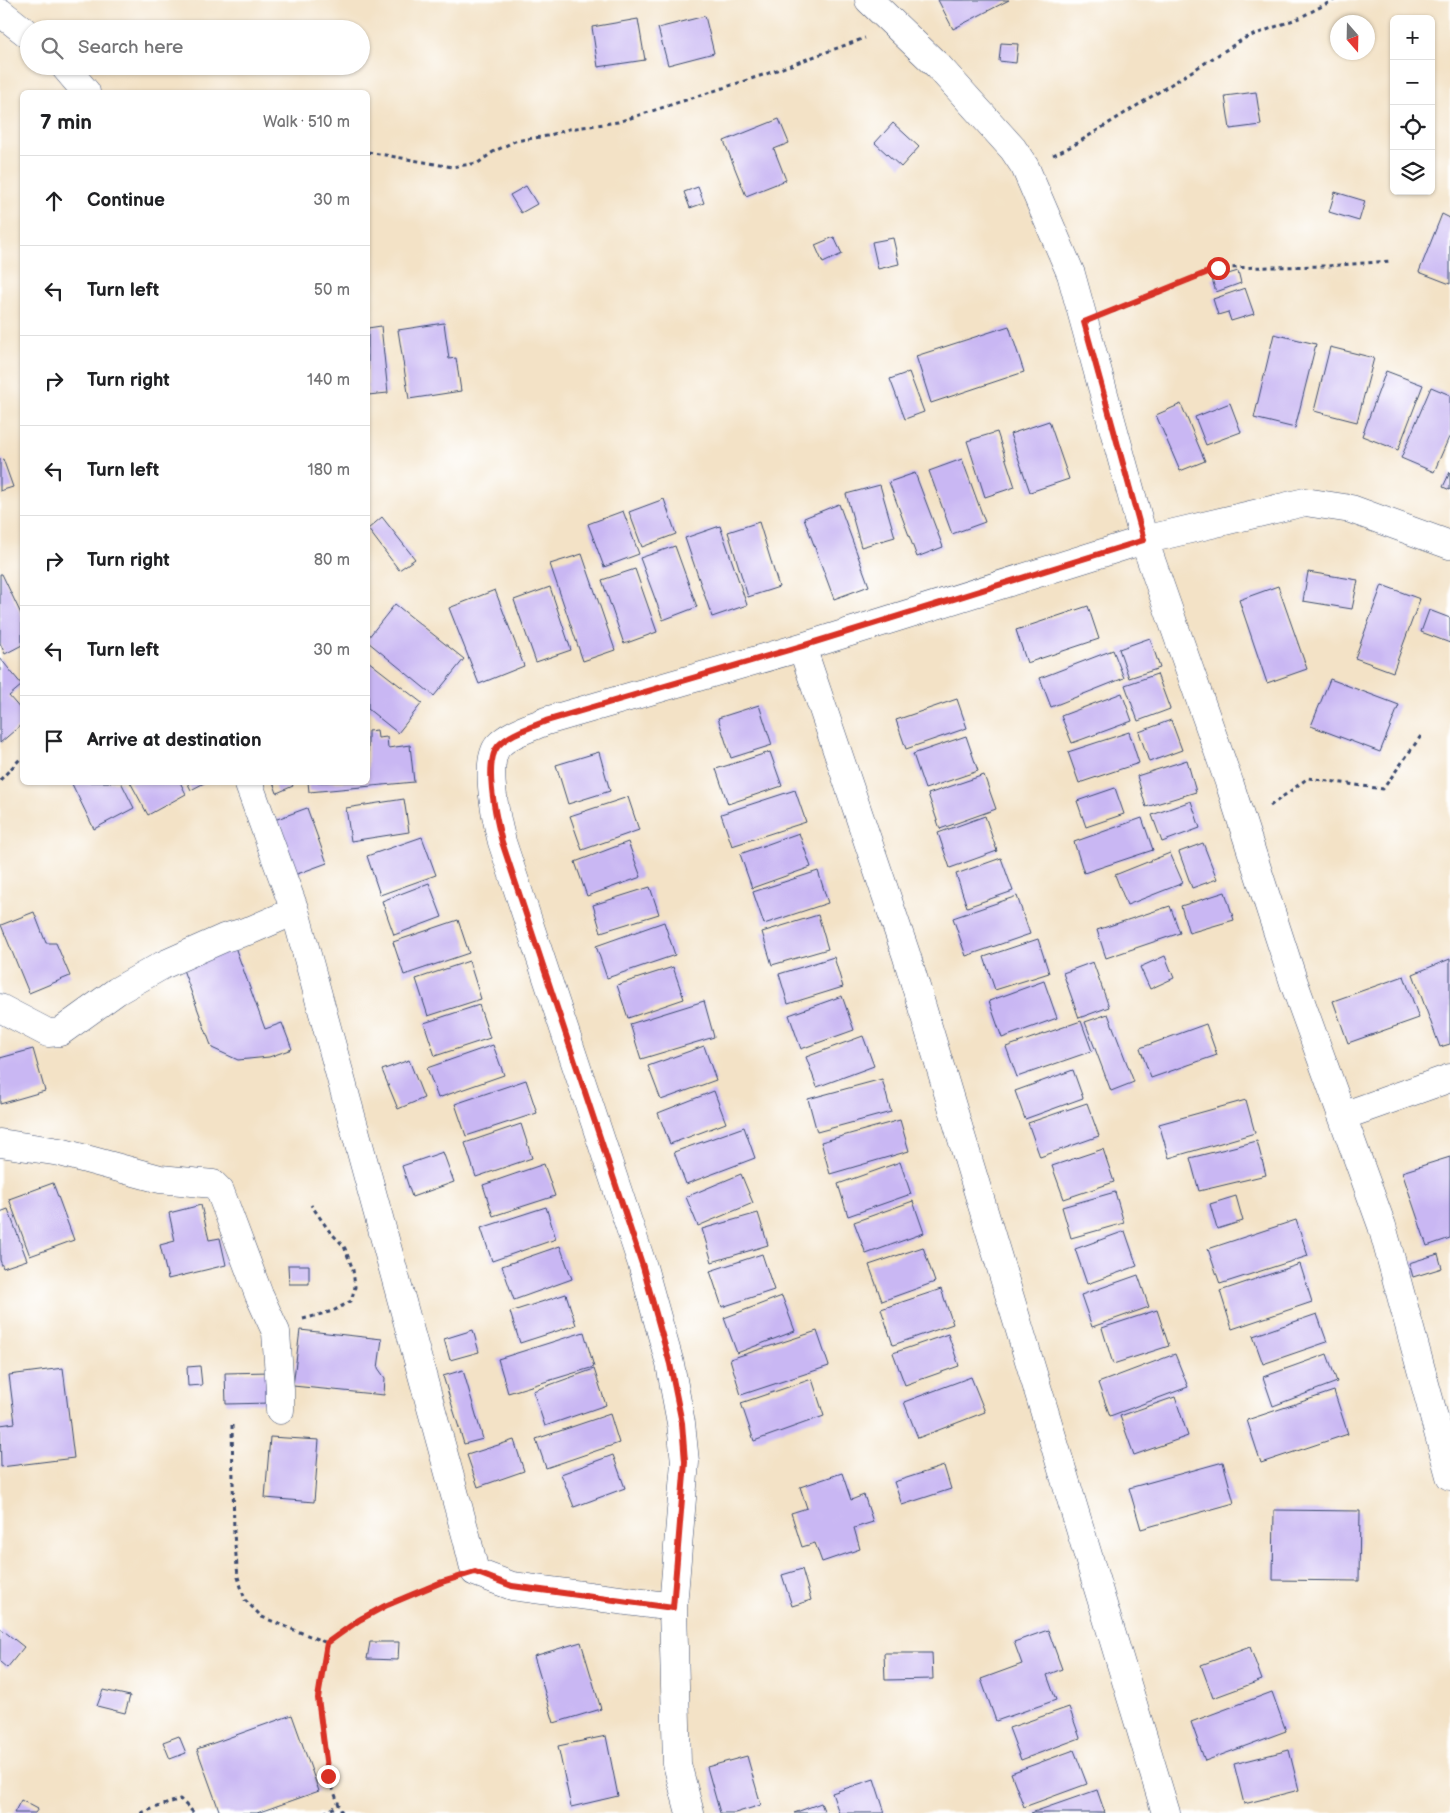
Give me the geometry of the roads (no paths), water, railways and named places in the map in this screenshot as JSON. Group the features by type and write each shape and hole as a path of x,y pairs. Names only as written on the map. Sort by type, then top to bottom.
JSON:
{"street":[{"path":"869,0 939,67 1014,149 1025,167 1071,274 1144,540 1243,826 1294,983 1382,1226 1446,1447 1450,1476"},
{"path":"0,12 20,28"},
{"path":"72,75 84,90"},
{"path":"690,1813 677,1764 673,1608 685,1462 682,1423 670,1364 643,1267 502,842 492,784 492,764 497,747 514,735 546,721 802,646 1144,540 1305,502 1351,509 1450,545"},
{"path":"802,646 906,954 1166,1813"},
{"path":"249,785 295,911 475,1572 512,1586 673,1608"},
{"path":"0,1008 48,1033 60,1032 117,990 163,965 224,938 251,930 295,911"},
{"path":"1343,1116 1450,1078"},
{"path":"0,1143 60,1152 160,1179 213,1184 220,1191 259,1295 276,1332 280,1410"}]}
